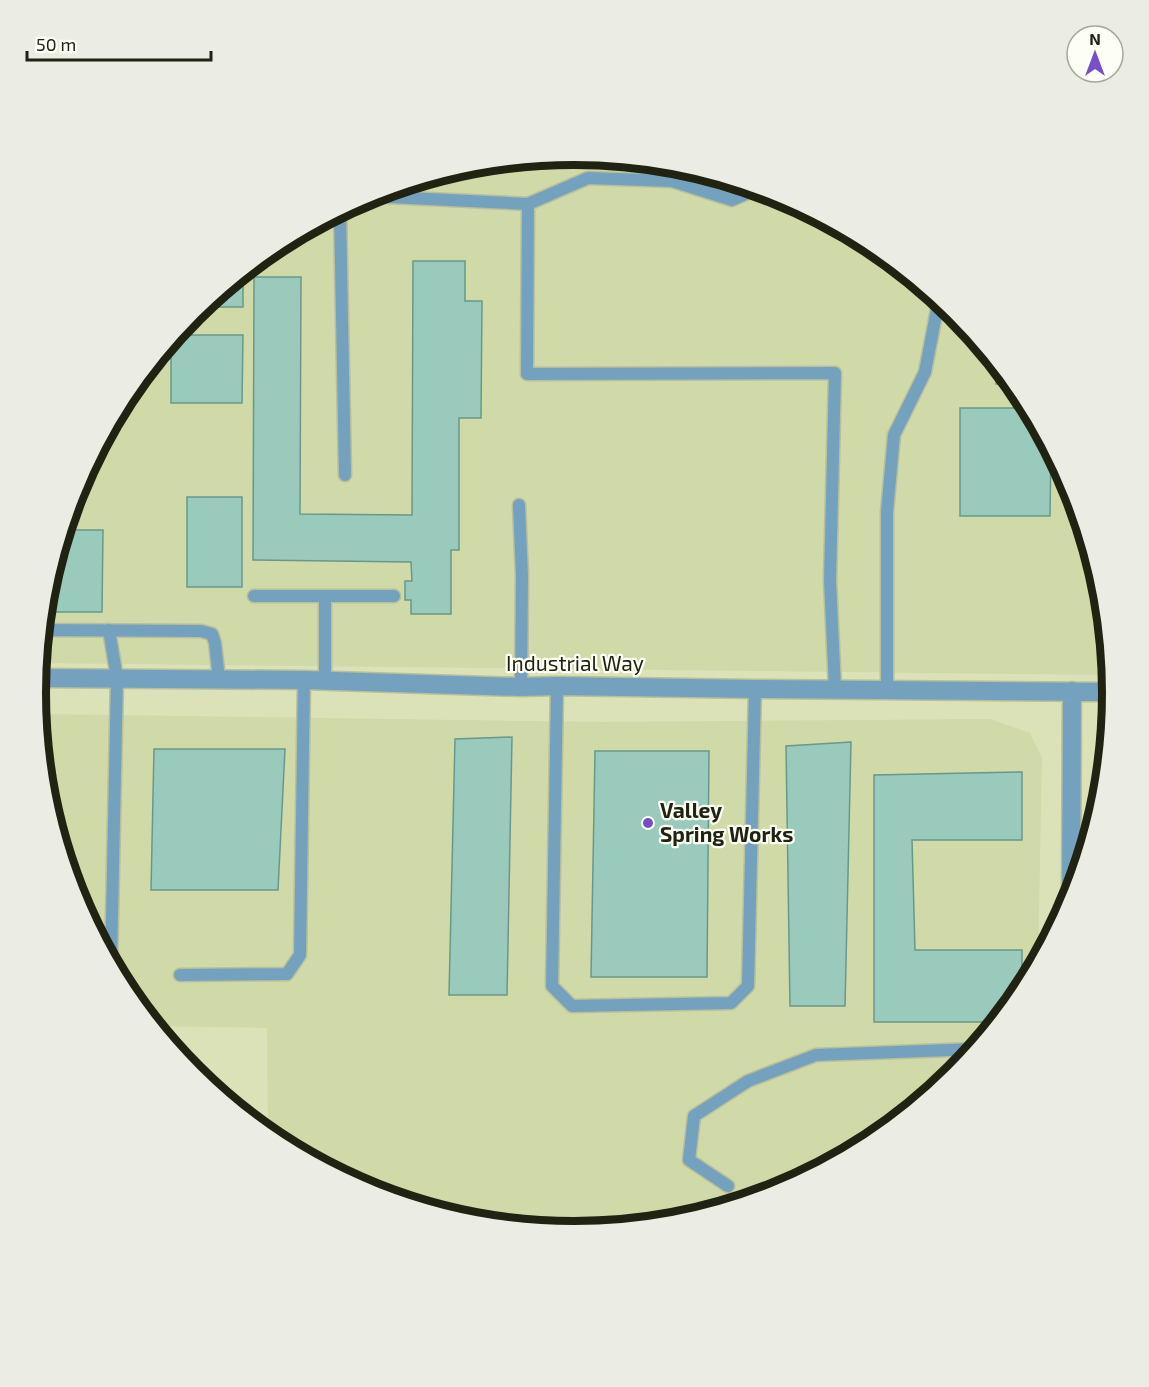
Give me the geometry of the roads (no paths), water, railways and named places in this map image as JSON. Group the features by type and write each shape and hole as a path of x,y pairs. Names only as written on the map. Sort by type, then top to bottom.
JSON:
{"street":[{"name":"Industrial Way","path":"47,678 304,680 521,687 1102,692"},
{"path":"1072,691 1080,845"}],"lane":[{"path":"396,197 528,204 588,178 672,181 732,200 745,194"},
{"path":"528,204 527,374 835,373 830,580 835,689"},
{"path":"340,220 345,475"},
{"path":"887,690 887,512 894,435 925,372 937,310"},
{"path":"519,505 522,576 521,687"},
{"path":"254,596 394,596"},
{"path":"325,596 325,681"},
{"path":"51,630 201,631 212,634 219,679"},
{"path":"109,630 117,678 111,946"},
{"path":"180,975 287,974 300,955 304,680"},
{"path":"557,686 552,986 572,1006 731,1003 748,986 755,689"},
{"path":"728,1186 689,1160 693,1116 748,1082 816,1055 964,1049"}],"place":[{"name":"Valley Spring Works","path":"648,823"}]}
